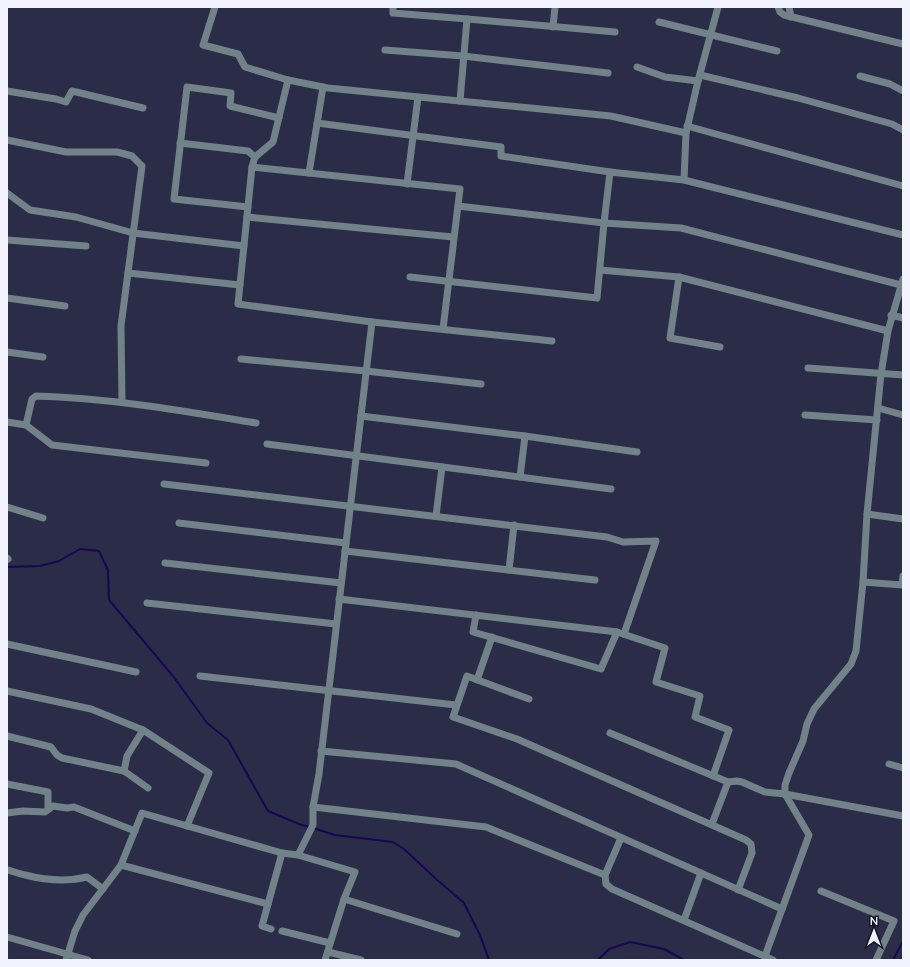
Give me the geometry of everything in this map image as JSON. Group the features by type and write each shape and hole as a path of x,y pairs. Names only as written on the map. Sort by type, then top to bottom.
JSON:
{"street":[{"path":"214,7 203,45 238,54 245,66 288,80 322,86 418,97 611,116 687,129 903,186"},
{"path":"393,7 394,14 614,32"},
{"path":"553,26 555,7"},
{"path":"684,180 687,129 718,7"},
{"path":"778,7 784,16 903,44"},
{"path":"789,7 791,17"},
{"path":"460,101 467,19"},
{"path":"659,22 777,51"},
{"path":"385,50 464,56 608,74"},
{"path":"637,67 665,77 699,78 798,98 892,124 903,130"},
{"path":"860,76 890,84 903,91"},
{"path":"288,80 273,142 255,157 252,167 238,304 372,322 552,341"},
{"path":"309,173 322,86"},
{"path":"248,207 174,199 187,87 231,93 230,106 279,118"},
{"path":"7,91 66,102 72,91 143,108"},
{"path":"407,184 418,97"},
{"path":"317,123 501,147 501,156 610,172 684,180 903,235"},
{"path":"7,140 66,152 117,152 132,156 142,166 121,326 122,402"},
{"path":"180,143 248,151 255,157"},
{"path":"252,167 460,189 443,329"},
{"path":"410,277 597,298 610,172"},
{"path":"7,193 30,210 76,217 133,233 244,246"},
{"path":"458,206 604,223 681,228 902,282 891,315 881,374 867,514 863,582 856,651 851,664 814,709 785,785 785,794 809,835 765,956"},
{"path":"247,217 453,237"},
{"path":"7,240 86,246"},
{"path":"600,270 679,277 888,331"},
{"path":"128,273 240,285"},
{"path":"679,277 670,338 720,347"},
{"path":"7,298 64,306"},
{"path":"891,315 903,318"},
{"path":"298,855 308,838 313,825 313,807 329,691 372,322"},
{"path":"7,352 43,357"},
{"path":"241,359 481,384"},
{"path":"808,368 903,375"},
{"path":"26,424 32,399 36,396 142,404 256,423"},
{"path":"878,408 903,415"},
{"path":"805,415 877,420"},
{"path":"361,416 525,436 637,452"},
{"path":"7,422 26,424 52,445 206,463"},
{"path":"520,477 525,436"},
{"path":"267,444 611,489"},
{"path":"436,516 442,467"},
{"path":"164,484 607,536 623,542 656,541 621,633 601,669 473,632 476,615"},
{"path":"7,507 43,518"},
{"path":"867,514 903,519"},
{"path":"179,523 346,542"},
{"path":"509,570 514,526"},
{"path":"345,551 595,580"},
{"path":"165,563 341,583"},
{"path":"863,582 902,584 903,576"},
{"path":"339,599 621,633 665,648 656,682 700,696 695,717 729,730 713,776"},
{"path":"147,603 336,624"},
{"path":"477,680 492,637"},
{"path":"7,644 136,672"},
{"path":"200,676 456,705"},
{"path":"529,699 467,676 453,717 517,739 746,840 751,844 752,853 738,890"},
{"path":"7,691 91,709 143,730 209,773 187,826"},
{"path":"124,771 127,756 143,730"},
{"path":"610,733 728,782 742,782 765,792 785,794 903,816"},
{"path":"7,736 51,747 57,755 62,758 124,771 148,788"},
{"path":"321,751 456,764 782,909"},
{"path":"889,764 903,768"},
{"path":"712,824 728,782"},
{"path":"7,784 48,792 48,809"},
{"path":"7,813 23,811 45,812 53,806 67,808 74,807 135,831"},
{"path":"313,807 486,827 605,876"},
{"path":"67,958 75,931 83,916 121,865 142,813 355,872 344,900 325,960"},
{"path":"621,838 605,876 606,884 612,889 773,960"},
{"path":"271,929 262,926 282,853"},
{"path":"121,865 268,904"},
{"path":"7,870 47,879 65,880 87,877 103,889"},
{"path":"684,920 701,874"},
{"path":"821,891 894,921 876,960"},
{"path":"344,900 457,934"},
{"path":"282,932 330,943"},
{"path":"7,937 67,958 88,960"},
{"path":"328,952 361,960"}],"waterway":[{"path":"7,567 40,566 59,561 80,549 99,551 108,570 109,600 173,676 207,723 228,740 268,811 309,827"},
{"path":"313,828 335,835 393,842 404,849 464,903 480,935 489,960"},
{"path":"893,960 903,941"},
{"path":"598,960 609,949 630,942 664,949 684,960"}]}
